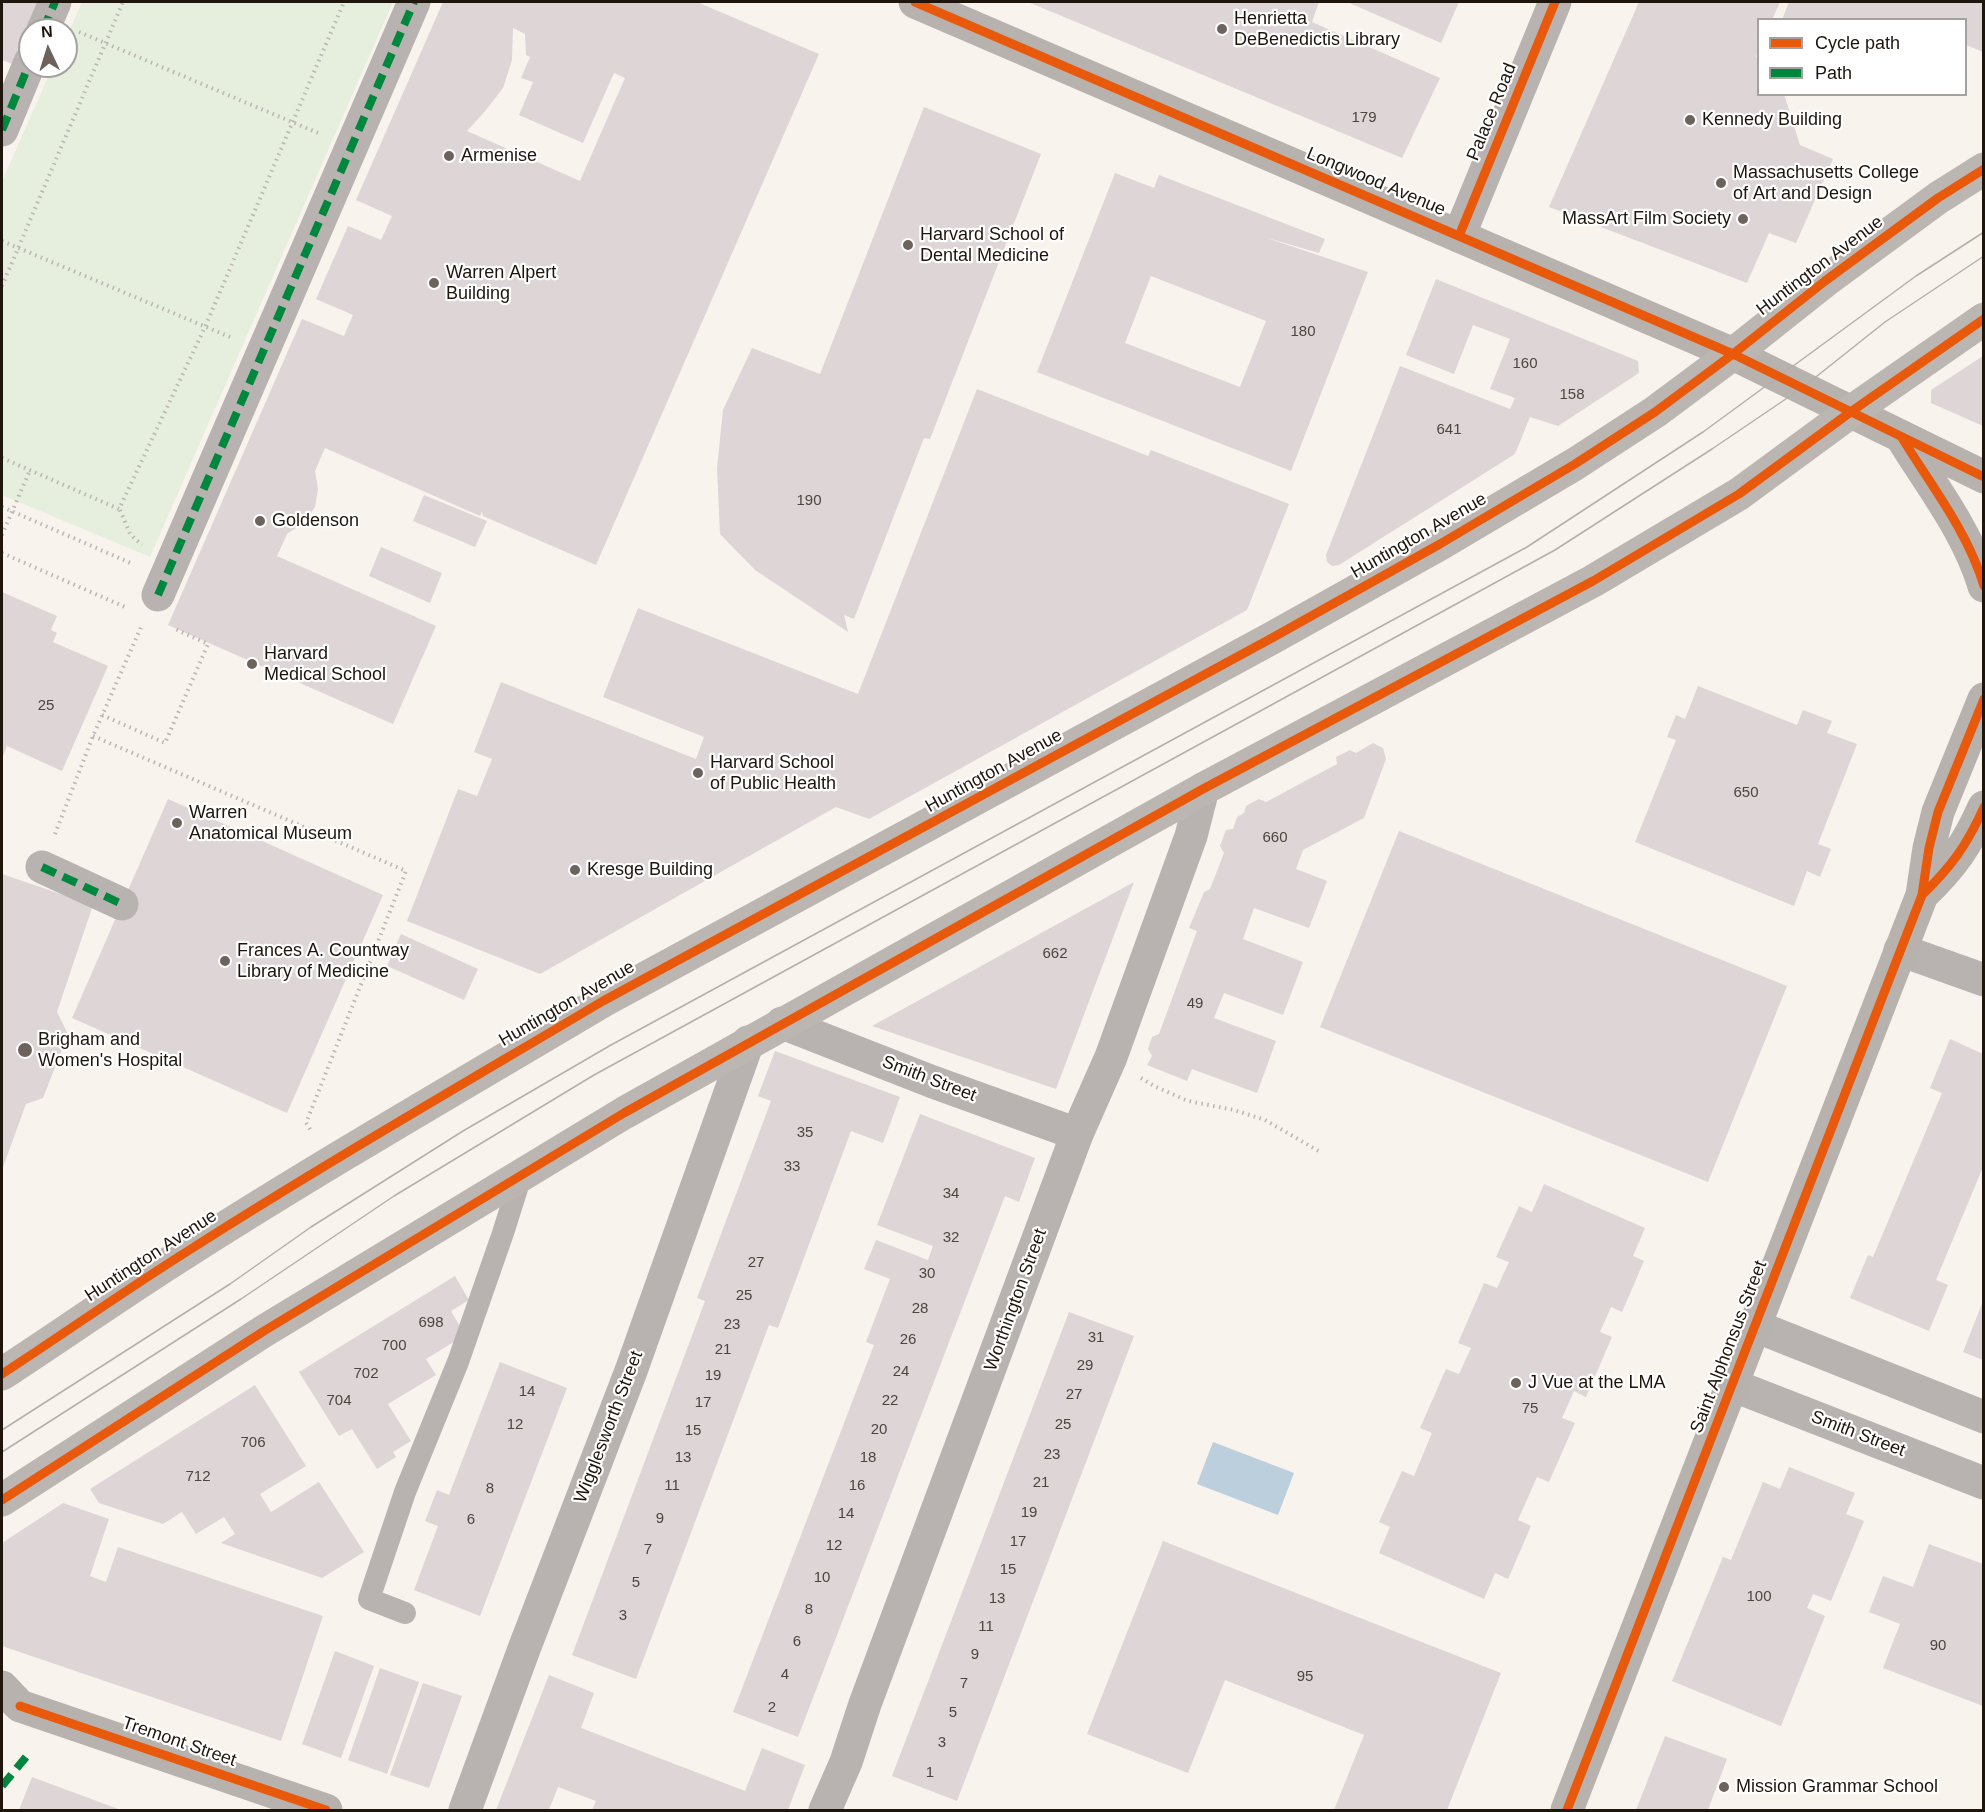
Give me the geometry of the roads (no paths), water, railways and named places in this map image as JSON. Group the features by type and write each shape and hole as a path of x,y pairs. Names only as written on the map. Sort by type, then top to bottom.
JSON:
{"main road":[{"name":"Longwood Avenue","path":"915,2 1733,354 1983,477"},
{"name":"Huntington Avenue","path":"2,1374 248,1212 540,1037 1272,638 1440,544 1585,458 1655,412 1825,281 1938,198 1983,169"},
{"path":"2,1500 264,1331 522,1173 748,1042 1203,789 1593,580 1739,494 1983,319"},
{"path":"1902,438 1977,561 1983,586"},
{"name":"Saint Alphonsus Street","path":"1567,1810 1922,895 1929,848 1938,812 1983,699"},
{"name":"Saint Alphonsus Street","path":"1922,895 1945,873 1962,851 1983,807"},
{"name":"Tremont Street","path":"8,1701 326,1810"}],"street":[{"path":"154,605 414,2"},
{"name":"Palace Road","path":"1459,236 1555,2"},
{"path":"2,130 23,78"},
{"name":"Worthington Street","path":"825,1810 846,1762 865,1704 1077,1134 1111,1057 1191,836 1203,789"},
{"path":"42,867 122,904"},
{"path":"1900,950 1983,980"},
{"name":"Smith Street","path":"782,1023 933,1082 1077,1134"},
{"name":"Wigglesworth Street","path":"465,1810 631,1371 748,1042"},
{"path":"1755,1326 1983,1417"},
{"name":"Smith Street","path":"1732,1385 1983,1483"}],"lane":[{"path":"405,1613 369,1599 405,1492 458,1362 522,1173"}],"water":[{"path":"1213,1442 1294,1473 1278,1515 1197,1484"}],"tram line":[{"path":"2,1430 230,1284 311,1227 463,1131 611,1045 1527,547 1703,432 1916,276 1984,232"},
{"path":"2,1452 241,1299 394,1196 594,1075 1555,550 1802,388 1885,322 1984,256"}],"place":[{"name":"Henrietta DeBenedictis Library","path":"1222,29"},
{"name":"Kennedy Building","path":"1690,120"},
{"name":"Armenise","path":"449,156"},
{"name":"Massachusetts College of Art and Design","path":"1721,183"},
{"name":"MassArt Film Society","path":"1743,219"},
{"name":"Harvard School of Dental Medicine","path":"908,245"},
{"name":"Warren Alpert Building","path":"434,283"},
{"name":"Goldenson","path":"260,521"},
{"name":"Harvard Medical School","path":"252,664"},
{"name":"Harvard School of Public Health","path":"698,773"},
{"name":"Warren Anatomical Museum","path":"177,823"},
{"name":"Kresge Building","path":"575,870"},
{"name":"Frances A. Countway Library of Medicine","path":"225,961"},
{"name":"Brigham and Women's Hospital","path":"25,1050"},
{"name":"J Vue at the LMA","path":"1516,1383"},
{"name":"Mission Grammar School","path":"1724,1787"}]}
